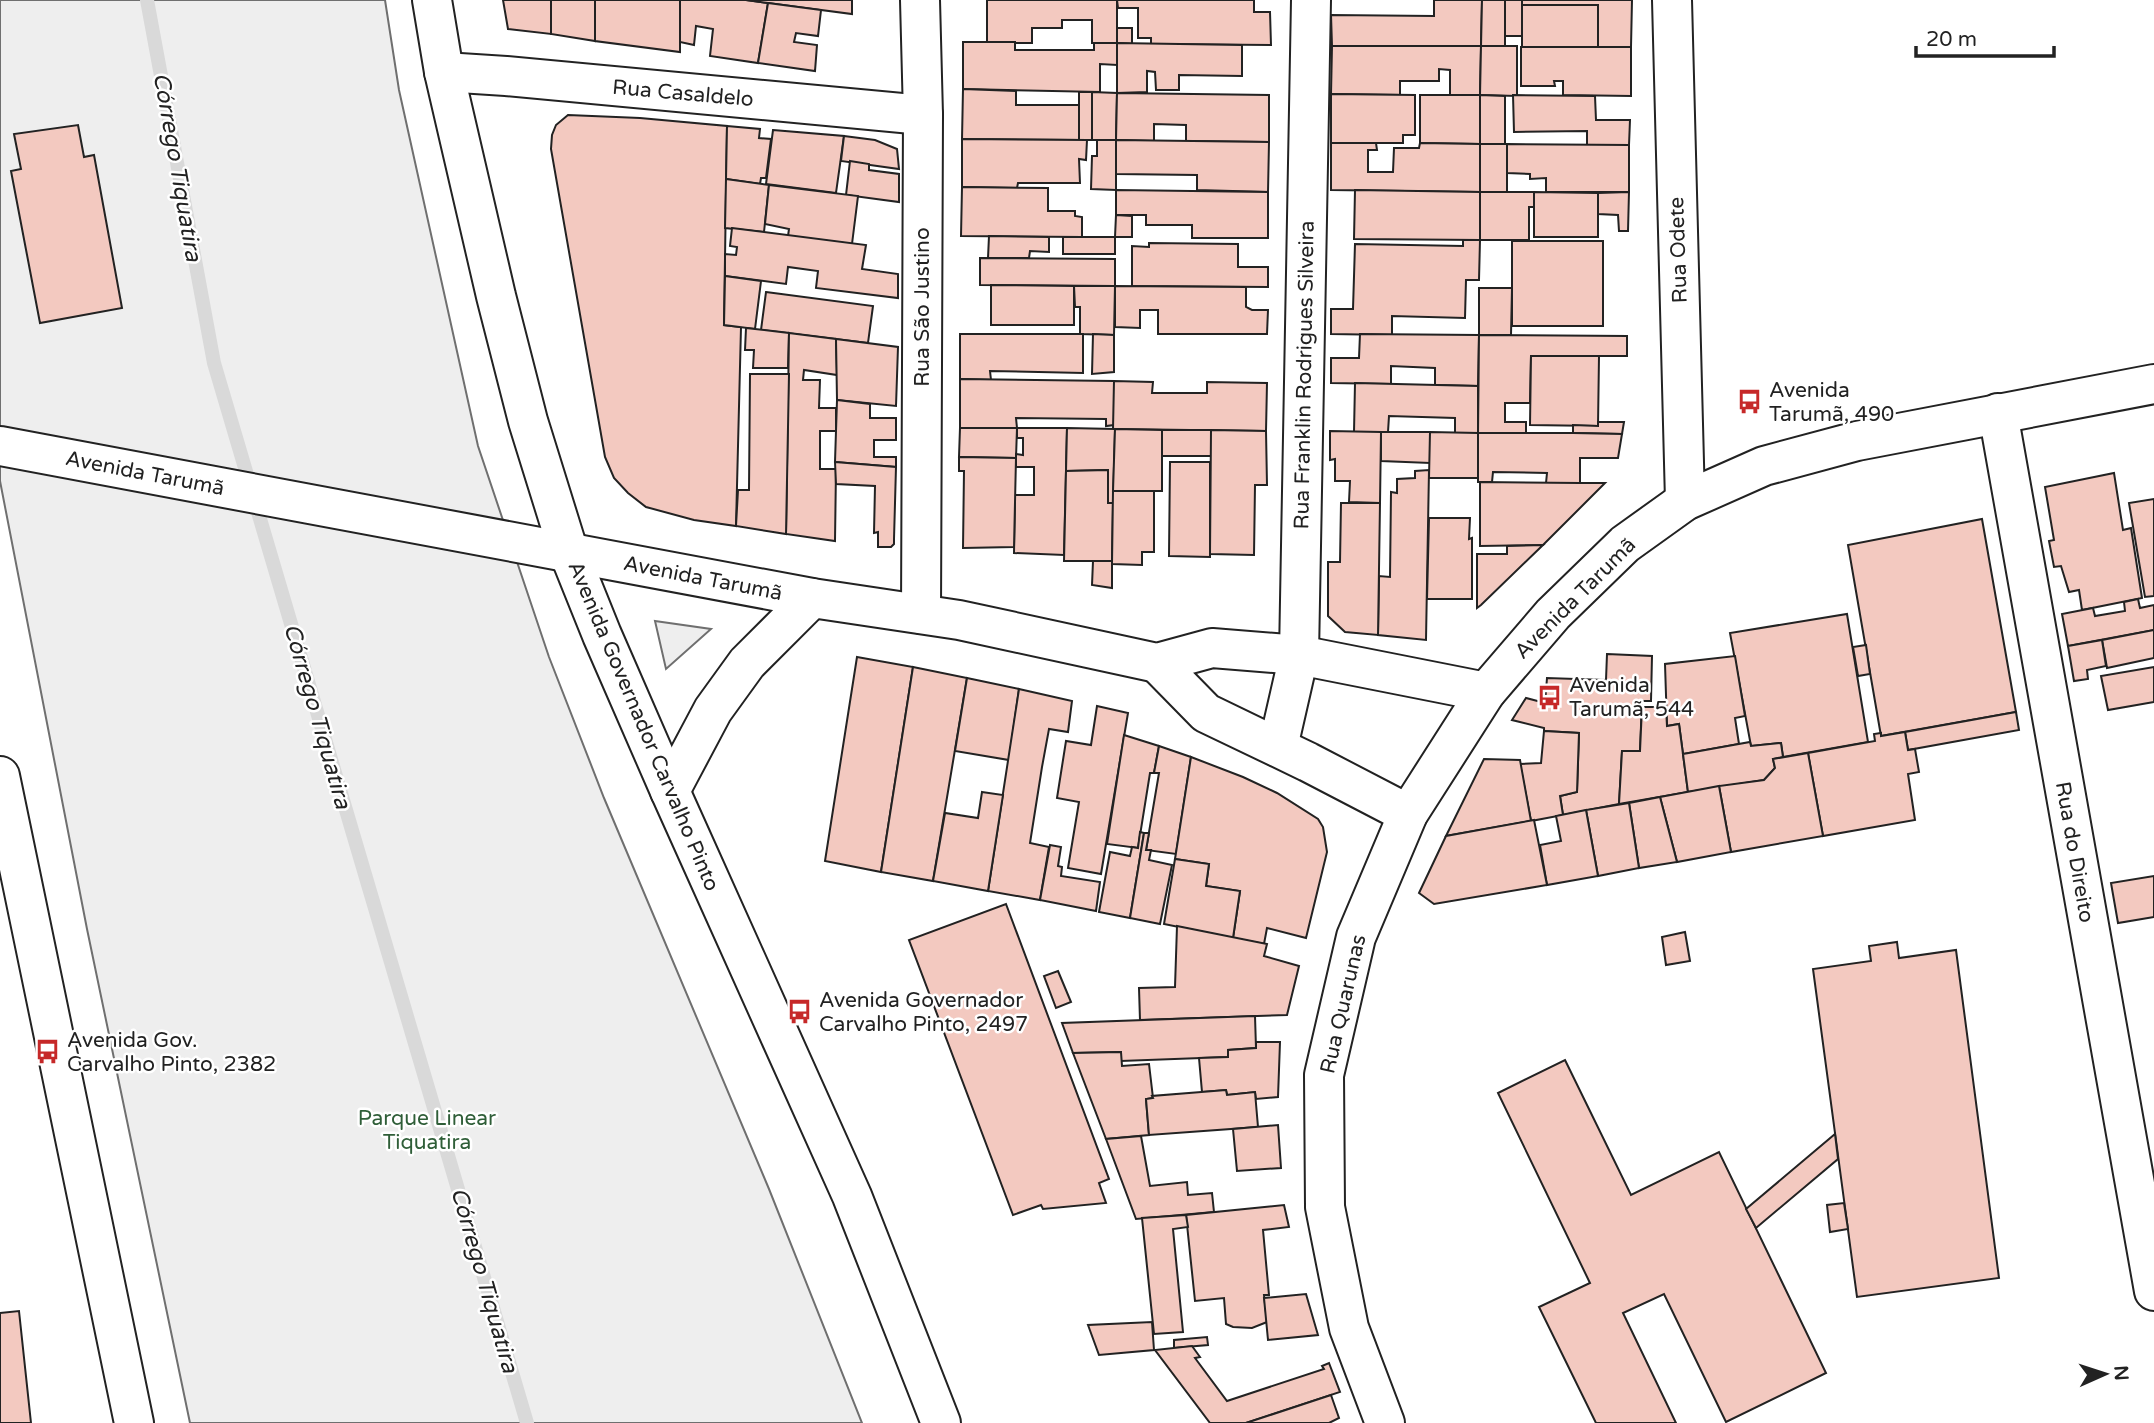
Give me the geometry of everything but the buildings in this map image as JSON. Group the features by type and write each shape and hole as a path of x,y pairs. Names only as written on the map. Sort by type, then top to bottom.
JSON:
{"street":[{"name":"Avenida Governador Carvalho Pinto","path":"432,0 444,72 527,421 569,554 670,791 852,1196 941,1423"},
{"name":"Rua São Justino","path":"920,0 923,116 921,614"},
{"name":"Rua Franklin Rodrigues Silveira","path":"1278,747 1299,655 1311,0"},
{"name":"Rua Odete","path":"1672,0 1685,501"},
{"name":"Rua Casaldelo","path":"444,72 923,116"},
{"name":"Avenida Tarumã","path":"0,446 569,554 812,598 958,620 1157,663 1212,648 1299,655 1486,692 1553,614 1625,544 1685,501 1764,466 1857,441 2154,384"},
{"name":"Rua do Direito","path":"1998,412 2154,1291"},
{"path":"670,791 713,710 747,663 812,598"},
{"path":"1157,663 1206,713 1408,814"},
{"name":"Rua Quarunas","path":"1385,1423 1349,1328 1325,1207 1324,1075 1356,937 1408,814 1486,692"},
{"path":"0,776 134,1423"}],"green space":[{"name":"Parque Linear Tiquatira","path":"0,0 385,0 399,90 478,446 549,657 604,798 769,1189 862,1423 190,1423 87,929 0,481"},
{"path":"655,621 711,629 666,669"}],"waterway":[{"name":"Córrego Tiquatira","path":"147,0 214,363 527,1423"}],"place":[{"name":"Avenida Tarumã, 490","path":"1749,402"},
{"name":"Avenida Tarumã, 544","path":"1549,697"},
{"name":"Avenida Governador Carvalho Pinto, 2497","path":"799,1012"},
{"name":"Avenida Gov. Carvalho Pinto, 2382","path":"47,1052"}]}
